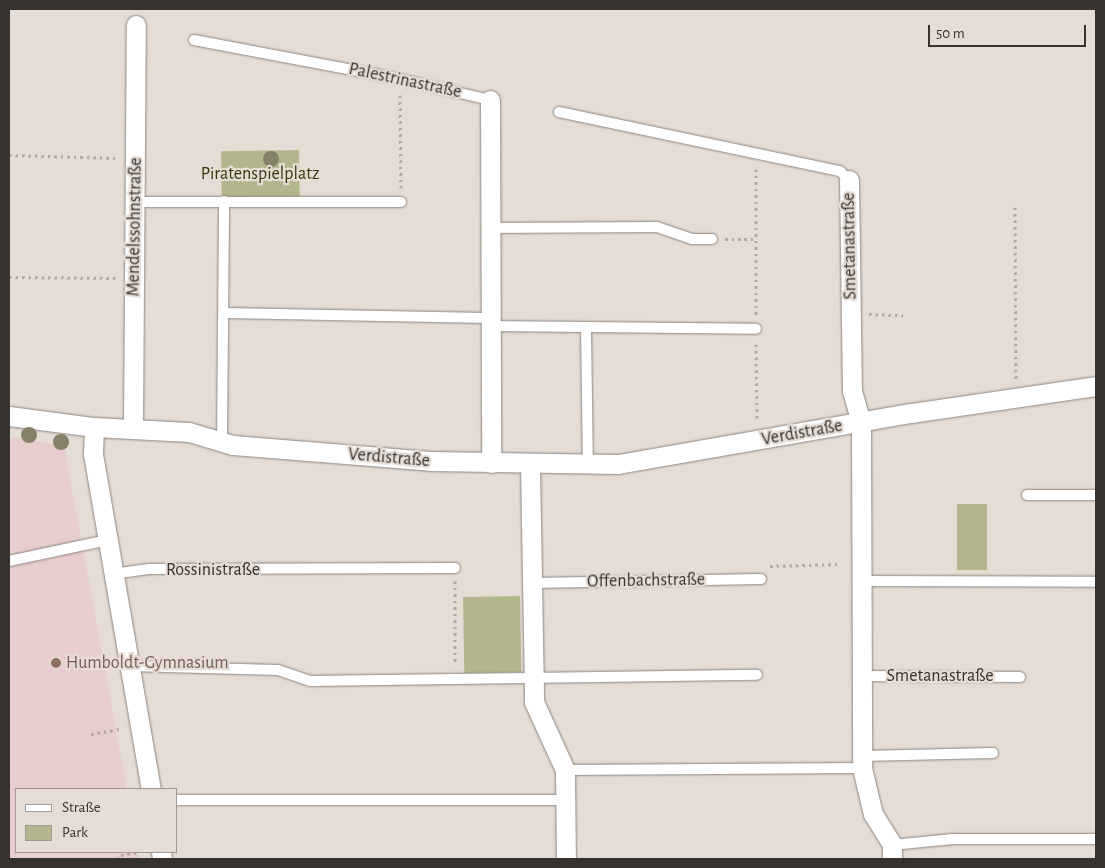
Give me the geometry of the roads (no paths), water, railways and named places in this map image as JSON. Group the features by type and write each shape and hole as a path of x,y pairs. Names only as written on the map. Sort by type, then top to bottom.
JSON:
{"street":[{"name":"Mendelssohnstraße","path":"133,428 136,26"},
{"name":"Palestrinastraße","path":"490,100 488,322 491,463"},
{"name":"Smetanastraße","path":"849,180 852,391 861,423 862,762 873,814 892,852"},
{"name":"Verdistraße","path":"9,416 94,427 189,432 222,442 420,460 530,464 618,464 756,442 969,404 1016,400 1096,386"},
{"path":"94,427 93,454 151,788"},
{"path":"530,464 534,702 565,770 566,859"}],"lane":[{"name":"Palestrinastraße","path":"194,40 400,79 490,100"},
{"name":"Smetanastraße","path":"559,112 840,171 849,180"},
{"path":"134,202 401,202"},
{"path":"222,442 225,312 224,202"},
{"path":"489,228 657,227 692,239 712,240"},
{"path":"225,312 488,322 586,328 756,329"},
{"path":"586,328 588,464"},
{"path":"1027,495 1096,495"},
{"path":"9,561 108,540"},
{"name":"Rossinistraße","path":"113,574 149,569 313,570 455,568"},
{"path":"862,572 1096,582"},
{"name":"Offenbachstraße","path":"531,583 760,579"},
{"path":"129,666 278,670 310,680 455,681 757,675"},
{"name":"Smetanastraße","path":"861,676 1020,677"},
{"path":"565,770 743,768 993,753"},
{"path":"178,800 566,800"},
{"path":"892,852 992,839 1096,839"}],"place":[{"name":"Humboldt-Gymnasium","path":"56,663"}],"park label":[{"name":"Piratenspielplatz","path":"260,174"}]}
